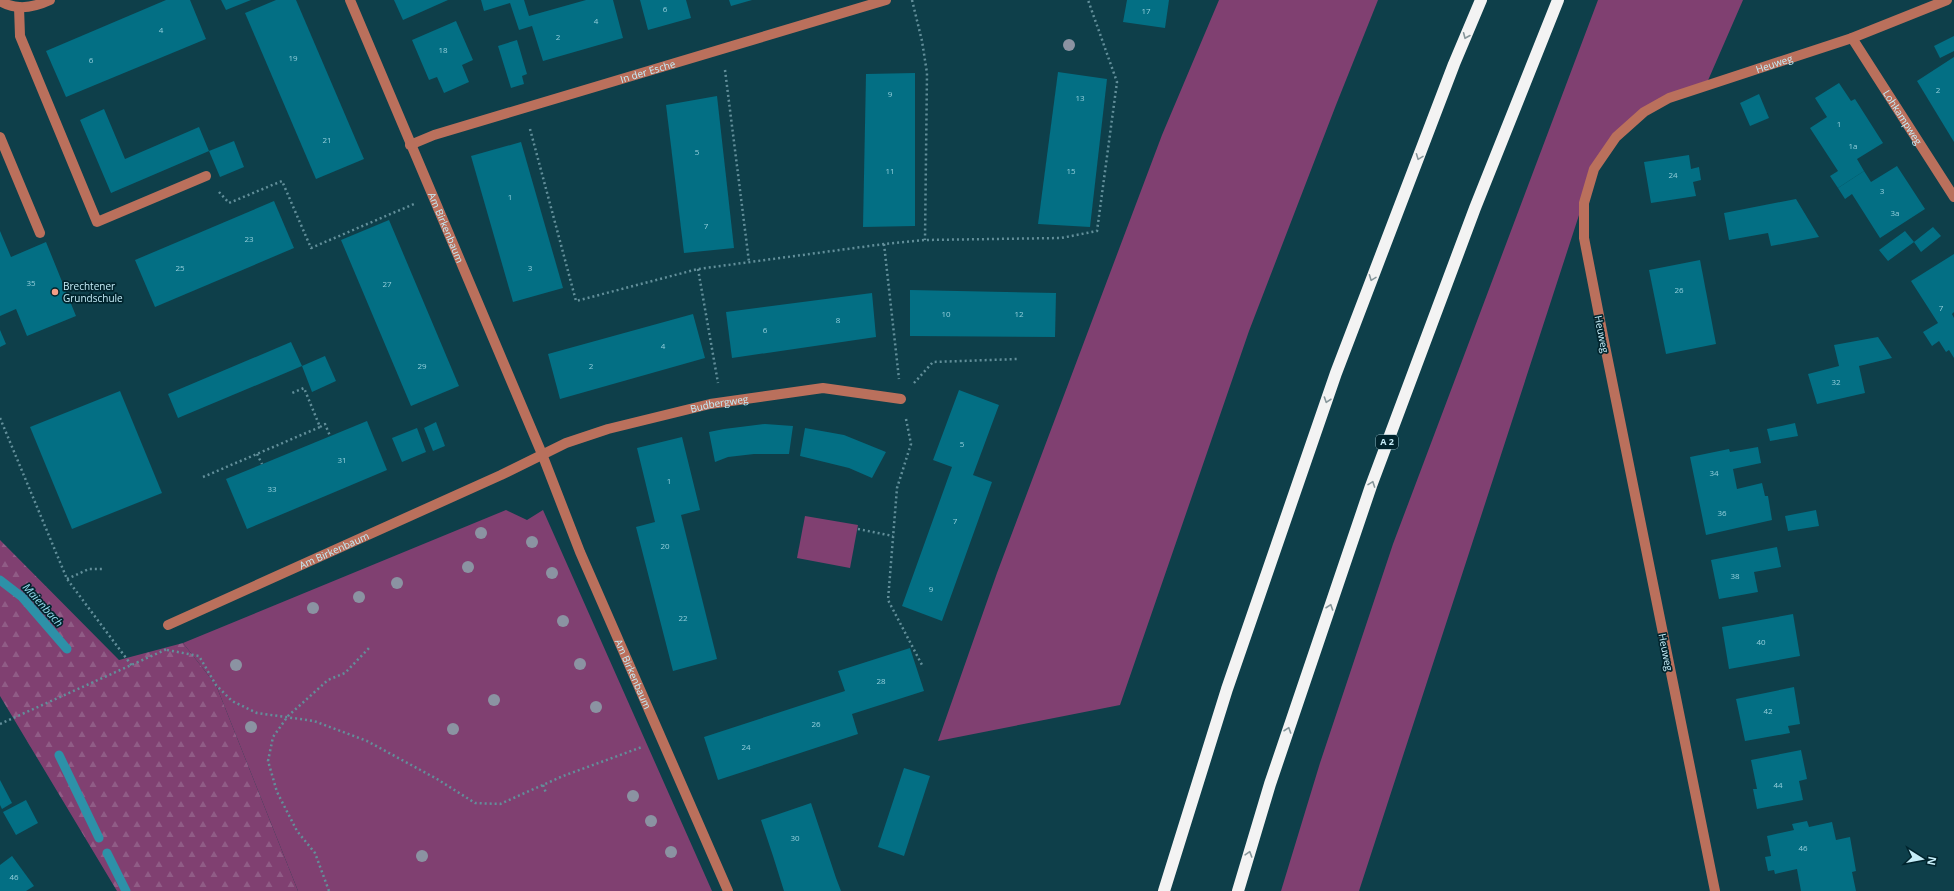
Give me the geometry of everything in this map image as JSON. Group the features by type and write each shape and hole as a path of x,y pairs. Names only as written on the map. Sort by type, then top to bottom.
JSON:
{"highway":[{"path":"1164,891 1227,689 1336,373 1454,64 1481,0"},
{"name":"A 2","path":"1238,891 1270,784 1371,486 1475,208 1558,0"}],"street":[{"path":"1,5 19,7 36,6 50,0"},
{"name":"Am Birkenbaum","path":"350,0 542,454 580,552 728,891"},
{"name":"In der Esche","path":"410,144 434,135 886,0"},
{"name":"Heuweg","path":"1714,891 1603,339 1584,238 1584,203 1594,169 1616,137 1644,112 1669,98 1852,38 1947,0"},
{"path":"19,7 20,36 97,222 206,176"},
{"name":"Lohkampweg","path":"1852,38 1954,196"},
{"path":"0,137 40,233"},
{"name":"Budbergweg","path":"542,454 566,443 608,430 721,402 823,388 901,399"},
{"name":"Am Birkenbaum","path":"168,625 494,479 542,454"}],"path":[{"path":"912,0 922,41 927,73 925,240"},
{"path":"524,109 576,301 698,269 884,244 925,240 1061,238 1097,231 1117,82 1088,0"},
{"path":"722,48 749,262"},
{"path":"206,176 229,203 282,181 311,248 432,196"},
{"path":"884,244 901,399 911,444 897,488 888,600 922,665"},
{"path":"698,269 721,402"},
{"path":"901,399 933,362 1018,359"},
{"path":"292,393 304,388 320,427"},
{"path":"0,418 67,580 132,666"},
{"path":"203,477 326,424 330,436"},
{"path":"257,454 262,464"},
{"path":"858,529 893,536"},
{"path":"67,580 89,569 102,569"},
{"path":"167,650 168,625"},
{"path":"329,891 315,853 297,832 277,792 268,762 273,738 288,716 328,680 345,673 370,647"},
{"path":"0,724 167,650 199,656 216,685 232,701 257,713 288,716 314,721 367,741 437,778 475,803 500,804 543,785 661,738"},
{"path":"543,785 546,793"}],"green space":[{"path":"1219,0 1378,0 1249,331 1120,705 938,741 997,573 1162,135"},
{"path":"1598,0 1743,0 1706,85 1644,112 1594,169 1359,891 1281,891 1320,763 1393,544"},
{"path":"506,510 527,520 543,510 712,891 298,891 216,685 183,643"},
{"path":"805,516 858,525 850,568 797,558"},
{"path":"0,540 119,660 183,643 216,685 298,891 117,891 0,696"}],"building":[{"path":"166,0 190,0 206,39 66,97 46,51"},
{"path":"221,0 251,0 226,10"},
{"path":"276,0 296,0 364,159 316,179 245,13"},
{"path":"394,0 448,0 403,20"},
{"path":"481,0 524,0 529,16 586,0 613,0 623,38 543,61 532,26 519,30 510,3 484,11"},
{"path":"640,0 686,0 691,18 648,30"},
{"path":"729,0 752,0 731,6"},
{"path":"1127,0 1169,0 1165,28 1123,22"},
{"path":"456,21 473,60 462,65 469,82 444,93 437,77 429,80 412,40"},
{"path":"1954,36 1954,51 1940,58 1934,46"},
{"path":"517,40 527,74 522,76 524,84 511,88 498,46"},
{"path":"1954,57 1954,142 1917,81"},
{"path":"1058,72 1107,79 1090,227 1038,224"},
{"path":"915,73 915,226 863,227 866,74"},
{"path":"1839,83 1851,101 1855,99 1883,143 1857,159 1864,171 1838,188 1830,176 1838,171 1810,128 1827,117 1815,98"},
{"path":"1759,94 1769,118 1750,126 1740,103"},
{"path":"717,96 734,248 684,253 666,105"},
{"path":"104,109 125,159 199,127 209,151 111,193 80,120"},
{"path":"234,141 244,167 220,177 209,151"},
{"path":"521,142 563,288 513,302 471,156"},
{"path":"1689,155 1691,169 1699,167 1701,180 1693,182 1696,196 1651,203 1644,162"},
{"path":"1897,166 1925,209 1880,238 1852,194 1845,199 1838,188 1864,171 1871,182"},
{"path":"1796,199 1819,237 1771,246 1768,233 1729,240 1724,213"},
{"path":"274,201 294,248 155,307 135,260"},
{"path":"389,220 459,386 411,406 341,240"},
{"path":"1933,227 1941,236 1921,252 1914,242"},
{"path":"0,231 11,257 46,242 76,316 27,336 16,309 0,316"},
{"path":"1905,231 1914,242 1888,261 1879,250"},
{"path":"1954,254 1954,312 1952,314 1954,318 1954,358 1949,350 1946,352 1939,341 1932,346 1923,332 1938,323 1911,281"},
{"path":"1700,260 1716,344 1666,354 1649,270"},
{"path":"910,290 1056,293 1055,337 910,336"},
{"path":"872,293 876,337 732,358 726,312"},
{"path":"693,314 705,358 560,399 548,354"},
{"path":"0,330 6,344 0,347"},
{"path":"1878,337 1892,358 1859,366 1865,393 1817,404 1808,374 1839,366 1834,345"},
{"path":"291,342 302,366 178,418 168,394"},
{"path":"325,356 336,381 312,392 302,366"},
{"path":"959,390 999,405 973,475 992,482 942,621 902,606 952,467 933,460"},
{"path":"120,391 162,493 72,529 30,427"},
{"path":"367,421 387,470 247,529 226,479"},
{"path":"436,422 445,446 433,451 424,428"},
{"path":"1795,423 1798,436 1770,441 1767,429"},
{"path":"765,424 793,426 789,454 754,454 728,457 715,462 709,432"},
{"path":"417,428 426,452 402,462 392,438"},
{"path":"805,428 844,435 886,452 872,478 849,468 800,456"},
{"path":"682,437 700,510 681,515 717,659 673,671 636,527 655,522 637,448"},
{"path":"1758,447 1761,463 1733,469 1737,489 1762,483 1765,496 1768,496 1772,520 1706,535 1690,457 1729,449 1730,452"},
{"path":"1816,510 1819,526 1788,531 1785,516"},
{"path":"1777,547 1781,567 1754,572 1758,592 1719,599 1711,560"},
{"path":"1793,614 1800,656 1729,669 1722,627"},
{"path":"910,648 924,691 852,714 858,734 718,780 704,737 845,691 838,671"},
{"path":"1794,687 1800,724 1788,726 1790,733 1745,741 1736,699"},
{"path":"1801,750 1807,779 1799,781 1803,800 1757,809 1753,789 1757,789 1751,760"},
{"path":"904,768 930,776 904,856 878,847"},
{"path":"0,780 12,803 2,809 0,805"},
{"path":"26,800 38,823 16,835 3,812"},
{"path":"811,803 841,891 784,891 761,820"},
{"path":"1807,821 1809,827 1832,822 1836,840 1850,837 1856,871 1852,872 1856,891 1801,891 1797,869 1775,874 1774,870 1768,871 1765,857 1771,856 1767,836 1794,830 1792,824"},
{"path":"12,856 34,886 26,891 0,891 0,865"}],"waterway":[{"name":"Maienbach","path":"0,580 22,597 67,649"},
{"name":"Maienbach","path":"59,755 99,838"},
{"name":"Maienbach","path":"107,853 126,891"}],"place":[{"name":"Brechtener Grundschule","path":"55,292"}]}
